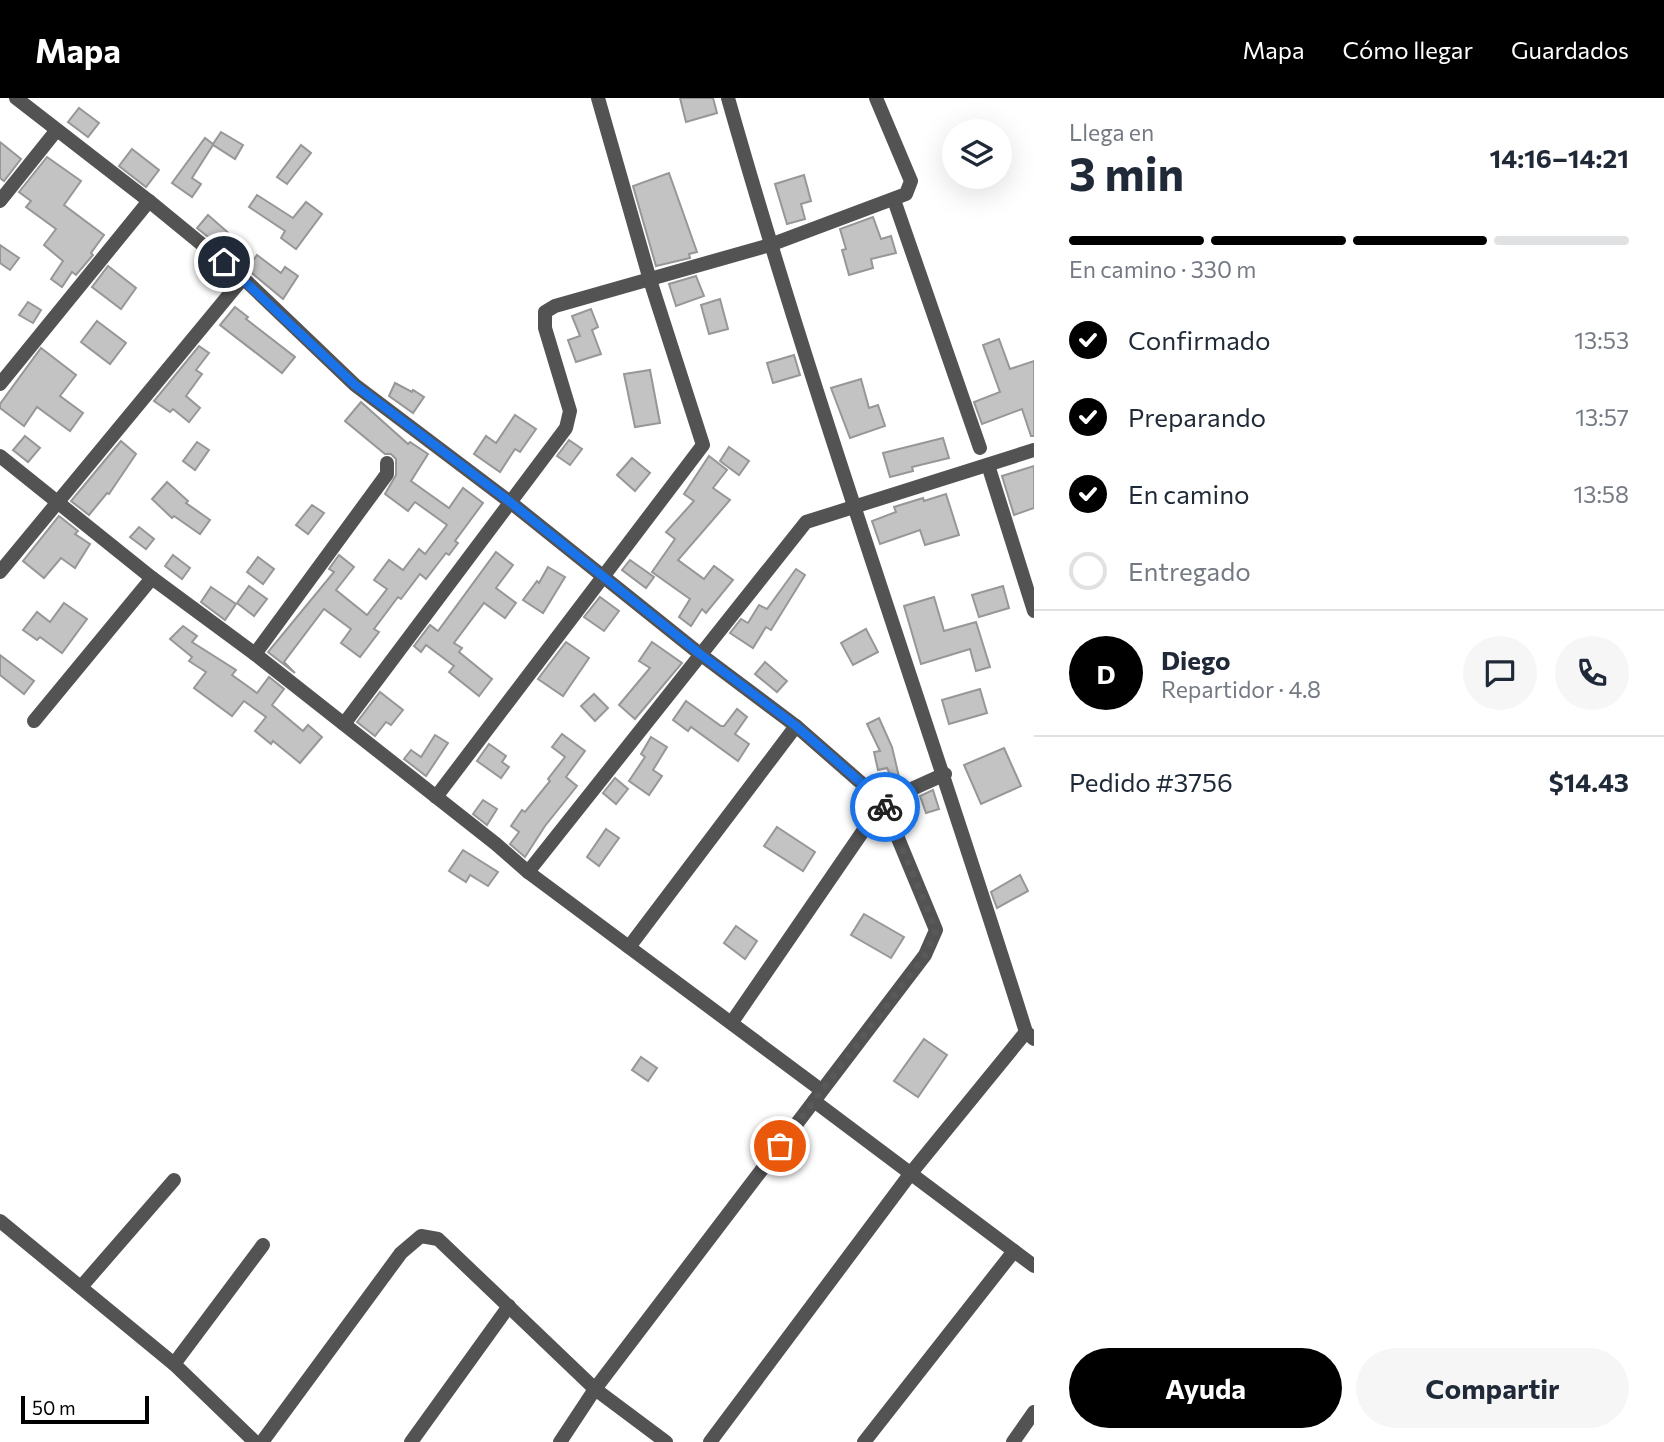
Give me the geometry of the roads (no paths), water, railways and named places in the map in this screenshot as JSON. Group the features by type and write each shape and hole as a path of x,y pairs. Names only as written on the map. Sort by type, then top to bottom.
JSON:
{"street":[{"path":"16,98 243,278 355,385 510,502 700,654 796,726 883,802 936,930 925,955 595,1389 561,1442"},
{"path":"436,797 703,445 650,280 598,98"},
{"path":"710,1442 911,1173 1030,1035 770,245 728,98"},
{"path":"344,724 566,428 570,411 545,328 545,312 555,306 770,245 906,194 911,181 876,98"},
{"path":"0,201 56,131"},
{"path":"894,200 979,448"},
{"path":"0,384 149,201"},
{"path":"0,572 243,278"},
{"path":"528,872 806,522 1034,450"},
{"path":"0,456 152,578 344,724 528,872 732,1022 911,1173 1034,1266"},
{"path":"255,654 387,474 387,463"},
{"path":"988,464 1034,611"},
{"path":"34,721 152,578"},
{"path":"629,947 796,726"},
{"path":"732,1022 883,802 945,775"},
{"path":"81,1287 174,1180"},
{"path":"0,1221 174,1364 255,1442"},
{"path":"262,1442 401,1253 421,1236 438,1239 595,1389 666,1442"},
{"path":"174,1364 263,1245"},
{"path":"864,1442 1014,1251"},
{"path":"411,1442 509,1306"},
{"path":"1013,1442 1034,1412"}]}
